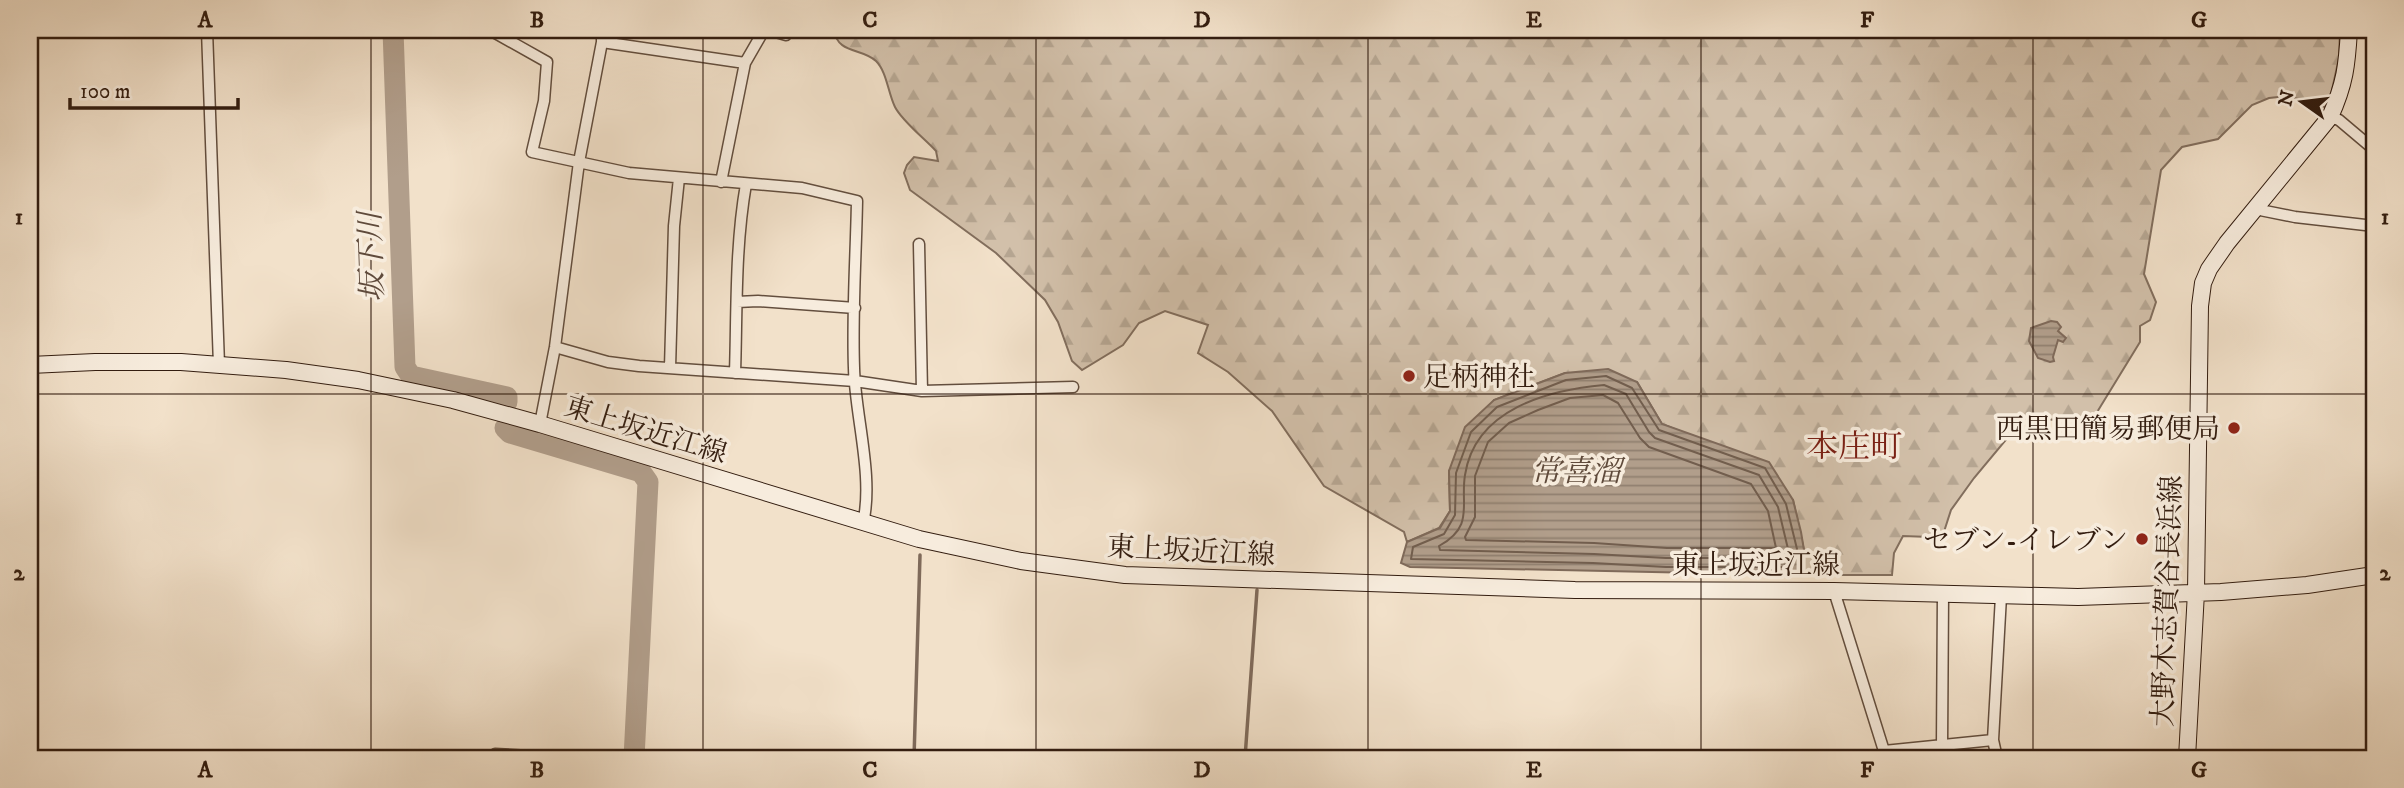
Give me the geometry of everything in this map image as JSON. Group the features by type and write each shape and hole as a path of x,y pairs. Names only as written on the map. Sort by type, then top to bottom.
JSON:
{"main road":[{"name":"大野木志賀谷長浜線","path":"2187,758 2188,693 2196,592 2201,295 2209,269 2330,117 2347,68 2348,30"},
{"name":"東上坂近江線","path":"30,365 96,362 219,365 286,370 358,380 453,400 540,424 863,523 963,550 1125,575 1575,590 1834,591 2078,597 2307,585 2374,575"}],"street":[{"path":"207,30 219,365"},
{"path":"489,30 547,62 544,101 532,152 629,173 802,188 858,201 854,370 864,467 866,510 863,523"},
{"path":"540,424 555,347 579,162 602,30"},
{"path":"721,183 745,63 767,30 786,35 790,30"},
{"path":"602,42 745,63"},
{"path":"2330,117 2339,120 2373,147"},
{"path":"670,368 678,178"},
{"path":"735,373 740,218 746,184"},
{"path":"2255,209 2295,217 2374,226"},
{"path":"919,244 922,391"},
{"path":"737,302 855,308"},
{"path":"555,347 608,362 856,380 922,391 1073,387"},
{"path":"1834,591 1884,751 1993,740"},
{"path":"1942,746 1943,593"},
{"path":"1997,758 1993,740 2001,596"},
{"path":"495,754 563,758"}],"green space":[{"path":"834,30 2340,30 2339,58 2328,108 2288,96 2269,98 2252,105 2218,139 2182,147 2161,170 2144,274 2156,302 2150,320 2140,326 2140,342 2091,422 2024,418 1951,510 1941,541 1930,537 1903,536 1894,553 1892,575 1798,575 1804,550 1793,500 1687,434 1662,424 1637,382 1565,373 1494,400 1449,471 1450,511 1439,528 1407,542 1404,532 1324,486 1272,411 1228,372 1198,353 1208,325 1165,311 1139,323 1123,345 1082,370 1072,361 1058,322 1045,300 996,253 910,190 904,173 907,165 914,157 938,161 936,151 898,112 883,71 876,61 845,47 836,38"}],"water":[{"path":"2051,321 2057,322 2061,327 2058,331 2066,338 2063,342 2058,340 2054,361 2050,362 2038,358 2029,341 2031,328"},
{"name":"常喜溜","path":"1608,369 1637,382 1662,424 1769,462 1793,500 1804,550 1798,575 1410,567 1401,563 1407,542 1440,528 1450,511 1449,471 1465,427 1494,400 1565,373"}],"waterway":[{"name":"坂下川","path":"393,30 405,367 411,376 507,397 507,402"},
{"name":"坂下川","path":"505,428 510,433 641,472 648,482 634,758"},
{"path":"914,758 920,555"},
{"path":"1245,758 1257,590"}],"place":[{"name":"足柄神社","path":"1409,376"},
{"name":"西黒田簡易郵便局","path":"2234,428"},
{"name":"セブン-イレブン","path":"2142,539"}],"district":[{"name":"本庄町","path":"1854,446"}]}
